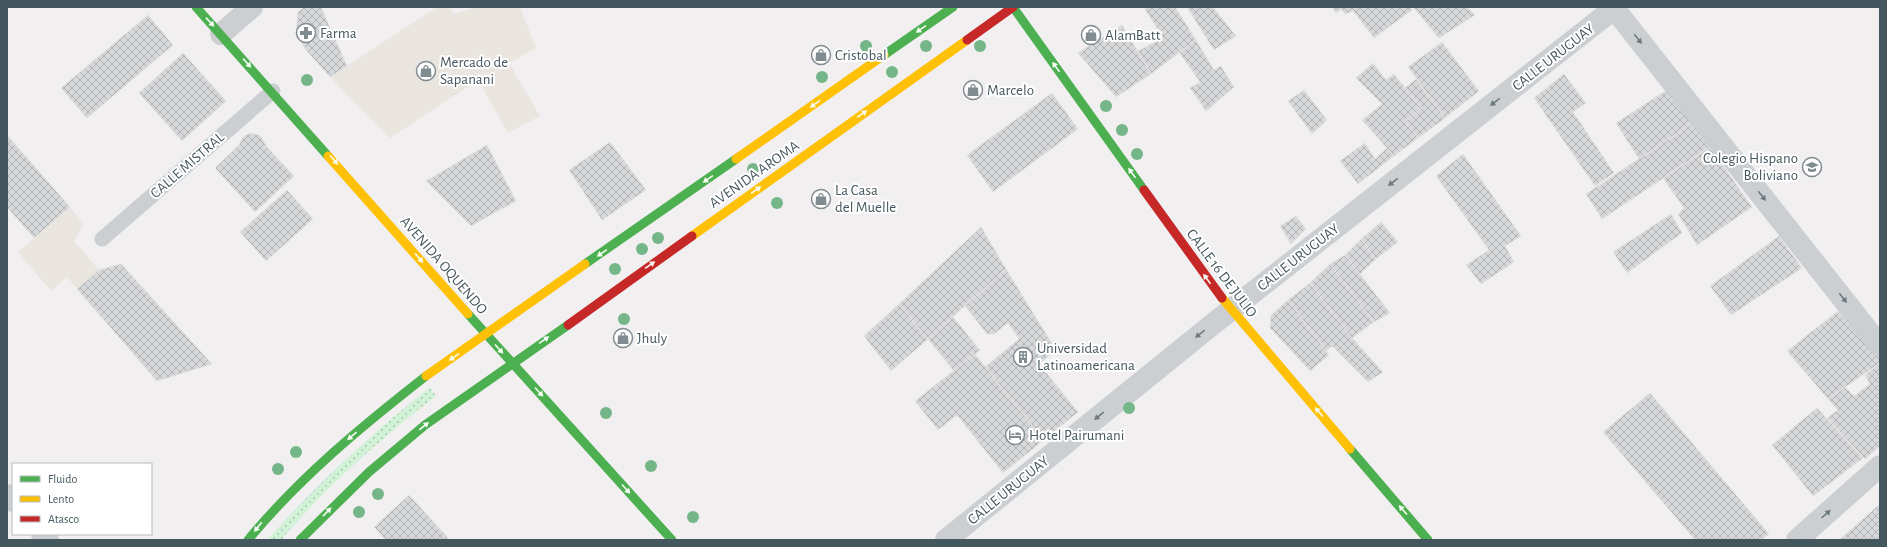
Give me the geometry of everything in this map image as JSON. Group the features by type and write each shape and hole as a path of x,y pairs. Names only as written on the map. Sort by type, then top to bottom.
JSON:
{"main road":[{"name":"AVENIDA OQUENDO","path":"196,7 273,92 486,334 672,540"},
{"name":"AVENIDA AROMA","path":"248,540 265,517 323,461 428,374 953,7"},
{"name":"AVENIDA AROMA","path":"300,540 340,498 396,448 444,410 513,364 1013,7"},
{"name":"CALLE 16 DE JULIO","path":"1013,7 1231,310 1428,540"}],"street":[{"path":"221,34 252,7"},
{"path":"1614,8 1880,346"},
{"name":"CALLE URUGUAY","path":"946,540 1231,310 1614,8"},
{"path":"1797,540 1880,466"}],"lane":[{"name":"CALLE MISTRAL","path":"102,239 273,92"}],"shaded area":[{"name":"Mercado de Sapanani","path":"437,7 450,7 454,14 478,7 520,7 536,48 509,63 540,116 508,133 478,80 390,138 330,77"},
{"path":"7,135 84,224 74,241 99,270 121,264 212,364 157,381 67,277 51,291 18,252 34,238 7,207"}],"green space":[{"path":"430,387 436,396 374,446 335,482 281,540 267,540 345,460 386,423"}],"building":[{"path":"304,7 321,7 347,66 330,77 305,49 296,32 298,12"},
{"path":"1148,7 1175,7 1196,40 1151,74 1138,51 1163,38 1145,9"},
{"path":"1187,7 1213,7 1236,36 1214,50"},
{"path":"1332,7 1410,7 1412,10 1374,38 1353,11 1345,14 1341,9 1336,13"},
{"path":"1413,7 1467,7 1475,15 1439,38"},
{"path":"148,15 173,45 87,118 61,88"},
{"path":"1122,25 1151,74 1116,97 1078,53"},
{"path":"1196,40 1214,70 1221,66 1234,87 1206,111 1190,88 1200,82 1179,52"},
{"path":"1442,42 1479,91 1445,118 1408,67"},
{"path":"183,53 226,101 182,141 139,93"},
{"path":"1373,63 1386,80 1394,74 1421,108 1405,122 1418,138 1394,156 1362,120 1382,104 1356,78"},
{"path":"1564,74 1586,103 1573,112 1614,173 1595,186 1534,98"},
{"path":"1416,79 1445,118 1418,138 1405,122 1421,108 1405,88"},
{"path":"1670,88 1694,122 1639,159 1616,123"},
{"path":"1304,90 1327,120 1312,134 1288,101"},
{"path":"1052,93 1078,129 993,192 967,155"},
{"path":"1694,122 1710,147 1602,219 1586,194"},
{"path":"250,133 259,135 266,146 294,176 255,212 215,168 239,145 243,137"},
{"path":"7,135 70,207 34,238 7,207"},
{"path":"610,142 646,190 602,220 569,170"},
{"path":"1365,143 1375,159 1387,148 1394,156 1358,184 1340,161"},
{"path":"487,145 516,201 471,226 426,181"},
{"path":"1710,147 1752,207 1697,245 1678,214 1684,208 1663,178"},
{"path":"1463,154 1521,236 1505,246 1514,262 1481,284 1466,265 1489,250 1436,176"},
{"path":"287,190 313,219 266,261 240,232"},
{"path":"1671,214 1682,233 1627,273 1613,252"},
{"path":"1296,216 1306,229 1291,244 1280,226"},
{"path":"1381,222 1398,242 1376,259 1361,239"},
{"path":"981,227 1006,269 928,339 899,304"},
{"path":"1779,236 1802,268 1731,315 1710,286"},
{"path":"1361,239 1376,259 1360,274 1345,255"},
{"path":"1345,255 1390,313 1374,322 1330,264"},
{"path":"121,264 212,364 157,381 77,289 99,270"},
{"path":"1330,264 1374,322 1352,338 1310,283"},
{"name":"Universidad Latinoamericana","path":"1006,269 1056,350 1039,364 1078,412 1044,440 985,367 1019,339 1008,323 994,334 987,334 965,306"},
{"path":"1310,283 1352,338 1383,372 1368,382 1332,346 1326,351 1288,300"},
{"path":"1288,300 1329,355 1310,371 1270,328 1271,315"},
{"path":"899,304 928,339 891,371 864,336"},
{"path":"1838,311 1880,358 1880,363 1828,399 1787,351"},
{"path":"953,317 980,350 954,371 928,339"},
{"path":"975,354 1044,440 1003,473 957,415 938,430 915,401"},
{"path":"1880,363 1880,446 1865,459 1827,418 1838,410 1828,399 1845,387 1854,396 1870,384 1865,375"},
{"path":"1650,393 1769,534 1761,540 1695,540 1603,432"},
{"path":"1817,408 1863,458 1813,496 1772,445"},
{"path":"409,495 450,540 386,540 374,527"},
{"path":"1880,504 1880,540 1839,540"}],"traffic: fast":[{"path":"196,7 328,156"},
{"path":"884,55 953,7"},
{"path":"1013,7 1144,190"},
{"path":"585,264 736,159"},
{"path":"468,314 672,540"},
{"path":"300,540 369,472 425,425 568,325"},
{"path":"248,540 289,495 332,453 426,376"},
{"path":"1350,449 1428,540"}],"traffic: slow":[{"path":"692,236 967,40"},
{"path":"736,159 884,55"},
{"path":"328,156 468,314"},
{"path":"426,376 585,264"},
{"path":"1222,298 1350,449"}],"traffic: jam":[{"path":"967,40 1013,7"},
{"path":"1144,190 1222,298"},
{"path":"568,325 692,236"}],"place":[{"name":"Farma","path":"306,33"},
{"name":"AlamBatt","path":"1091,35"},
{"name":"Cristobal","path":"821,55"},
{"name":"Mercado de Sapanani","path":"426,71"},
{"name":"Marcelo","path":"973,90"},
{"name":"Colegio Hispano Boliviano","path":"1812,167"},
{"name":"La Casa del Muelle","path":"821,199"},
{"name":"Jhuly","path":"623,338"},
{"name":"Universidad Latinoamericana","path":"1023,357"},
{"name":"Hotel Pairumani","path":"1015,435"}]}
